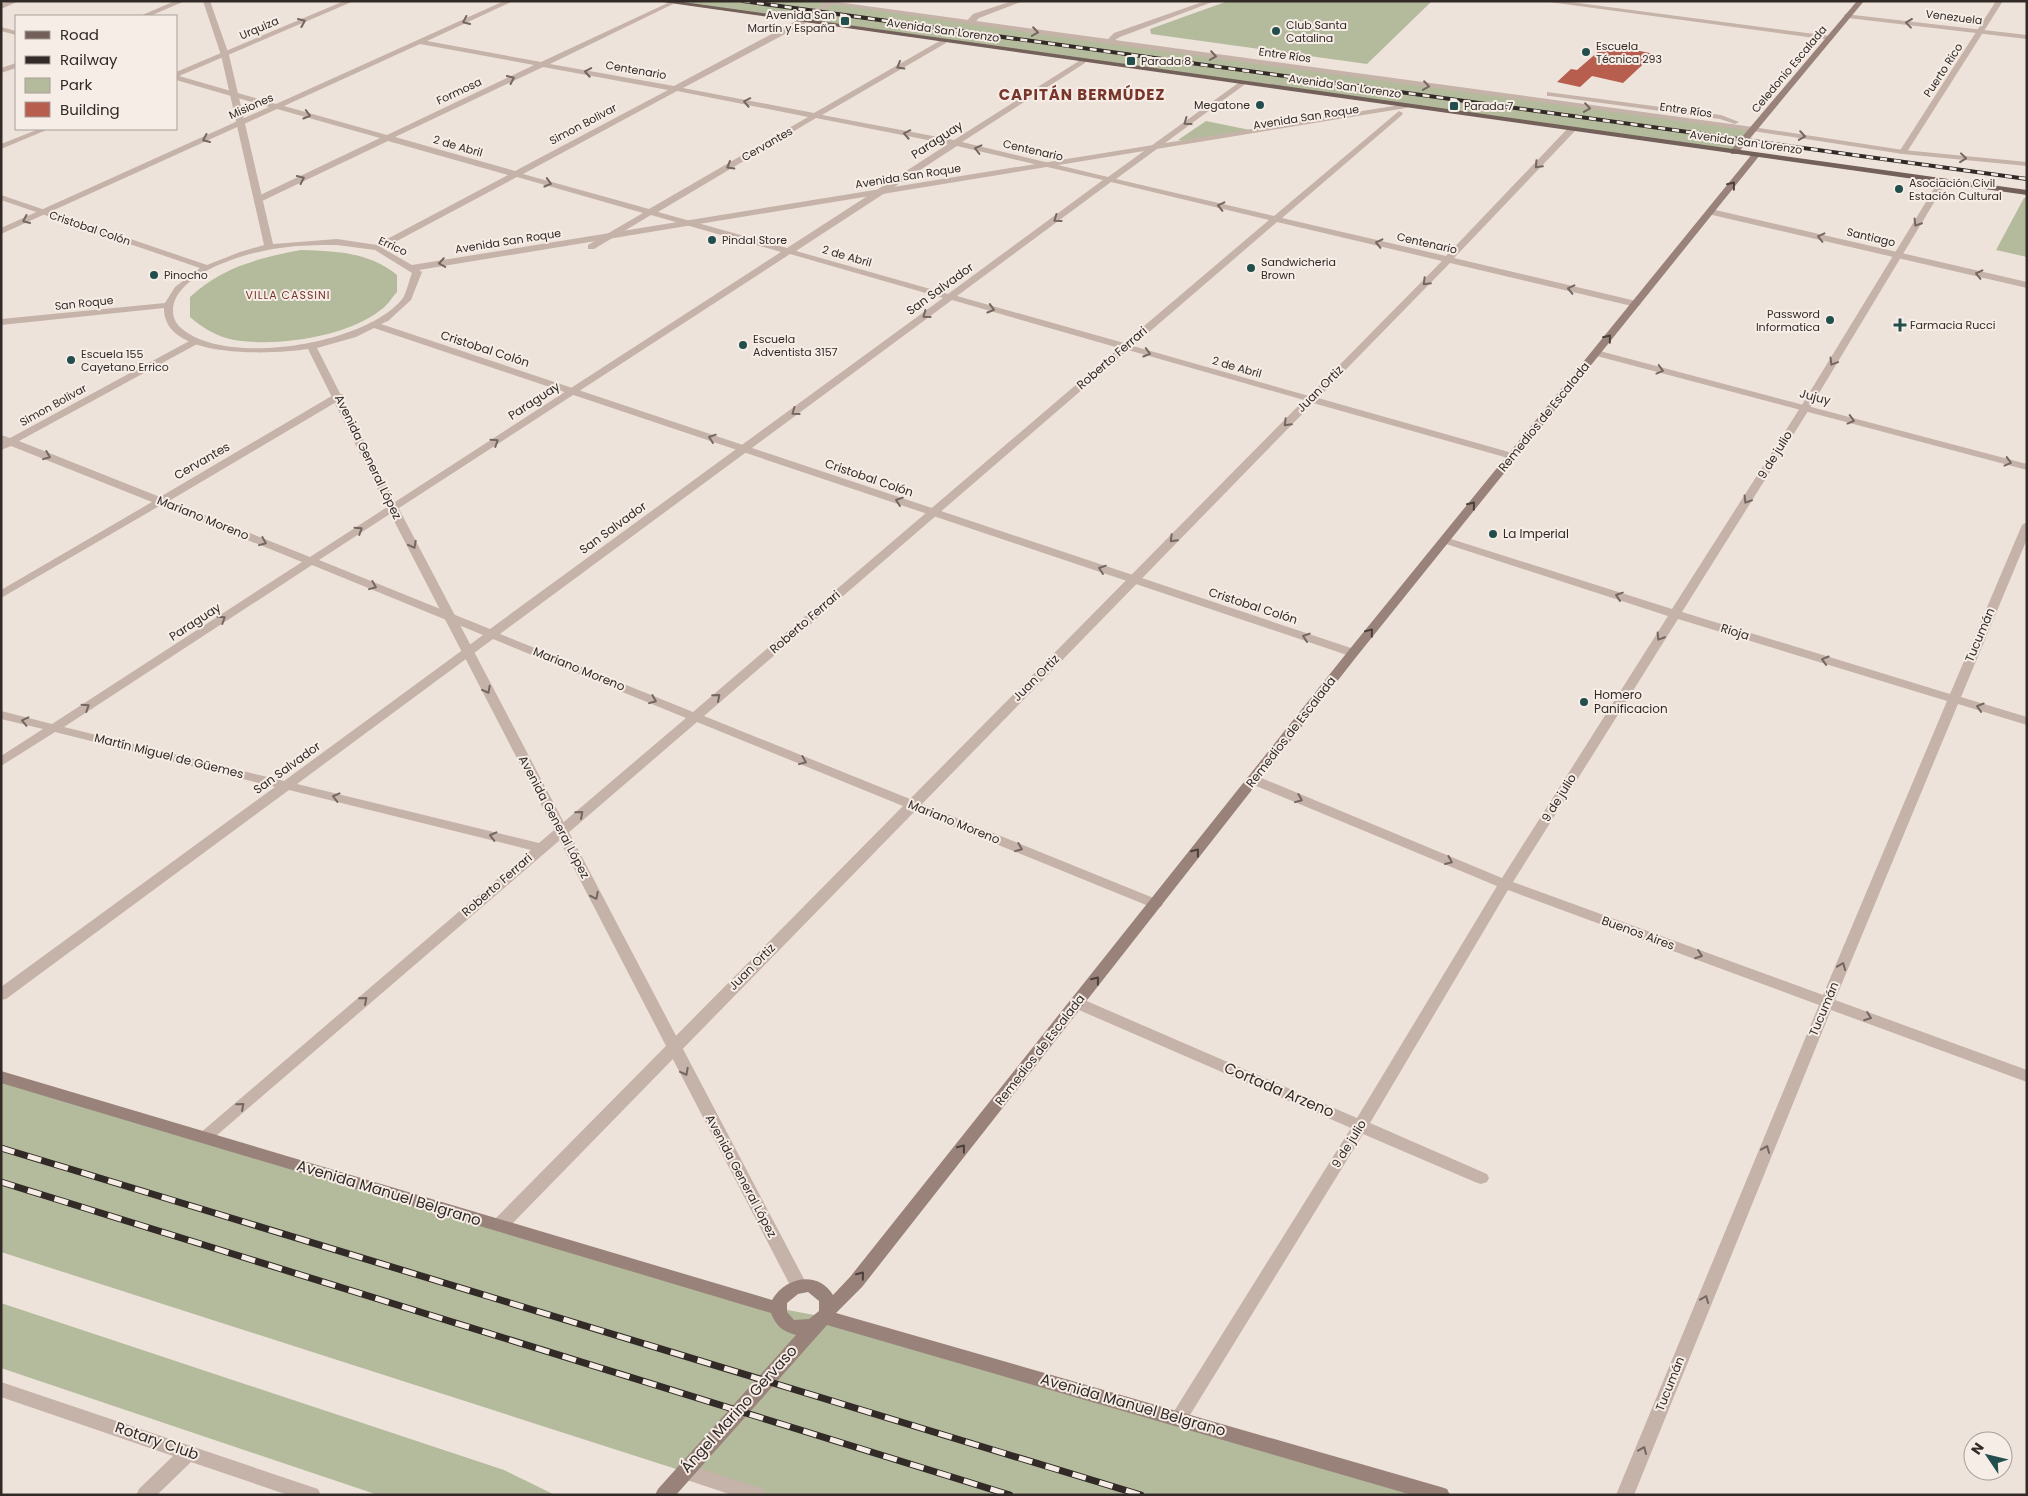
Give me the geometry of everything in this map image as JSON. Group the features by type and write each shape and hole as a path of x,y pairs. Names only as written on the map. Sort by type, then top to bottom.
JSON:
{"main road":[{"name":"Avenida San Lorenzo","path":"659,1 1241,83 1402,109 1572,129 1756,156 2027,192"},
{"name":"Celedonio Escalada","path":"1734,152 1861,1"},
{"name":"Remedios de Escalada","path":"823,1317 856,1282 1353,653 1756,156"},
{"name":"Avenida Manuel Belgrano","path":"1,1077 777,1308"},
{"path":"809,1285 818,1288 825,1295 828,1302 823,1317 807,1328 790,1326 778,1315 777,1308 780,1298 788,1290 799,1286 809,1285"},
{"name":"Avenida Manuel Belgrano","path":"823,1317 1441,1495"},
{"name":"Ángel Marino Gervaso","path":"664,1495 823,1317"}],"street":[{"path":"1,6 16,1"},
{"path":"147,15 182,1"},
{"path":"206,1 225,55 269,247"},
{"name":"Urquiza","path":"178,75 351,1"},
{"name":"Misiones","path":"1,231 510,1"},
{"name":"Entre Ríos","path":"813,1 832,2 969,23 1712,125 1754,129 1903,152 2027,164"},
{"name":"Entre Ríos","path":"866,1 1721,117 1754,129"},
{"path":"969,23 976,16 1020,1"},
{"path":"1109,42 1117,35 1212,1"},
{"path":"1546,1 1830,38"},
{"name":"Puerto Rico","path":"1903,152 2000,1"},
{"name":"Simon Bolivar","path":"377,248 801,22 832,2"},
{"name":"Formosa","path":"257,200 671,3"},
{"name":"Venezuela","path":"1848,16 2027,37"},
{"path":"1,29 15,33"},
{"name":"Centenario","path":"420,42 955,143 1636,304"},
{"name":"Cervantes","path":"591,247 942,42"},
{"name":"Paraguay","path":"1,762 1082,61"},
{"path":"1,71 15,66"},
{"path":"1344,74 1348,67"},
{"name":"2 de Abril","path":"178,77 277,107 1512,456"},
{"name":"San Salvador","path":"1,995 1241,83"},
{"path":"1508,97 1513,89"},
{"name":"Avenida San Roque","path":"415,272 608,237 880,192 1148,151 1402,109"},
{"name":"Roberto Ferrari","path":"204,1138 1402,109"},
{"name":"Juan Ortiz","path":"500,1225 1448,260 1572,129"},
{"path":"1,147 43,130"},
{"name":"Avenida San Roque","path":"415,272 591,247 1062,168 1148,151"},
{"name":"9 de julio","path":"1179,1418 1360,1126 1505,884 1805,408 1943,181"},
{"name":"Cristobal Colón","path":"1,197 207,268"},
{"name":"Santiago","path":"1711,212 2027,285"},
{"name":"Errico","path":"168,305 175,292 188,280 207,268 269,247 337,242 377,248 415,272"},
{"path":"168,305 168,314 172,324 182,333 196,341 225,349 255,351 311,346 340,339 377,326 403,306 415,288 415,272"},
{"name":"San Roque","path":"1,322 168,305"},
{"path":"1,326 12,321"},
{"name":"Cristobal Colón","path":"377,326 1353,653"},
{"name":"Simon Bolivar","path":"1,447 6,440 196,341"},
{"name":"Avenida General López","path":"311,346 339,396 393,508 453,618 468,652 799,1286"},
{"name":"Jujuy","path":"1596,353 2027,467"},
{"name":"Cervantes","path":"1,594 339,396"},
{"name":"Mariano Moreno","path":"6,440 453,618 1156,904"},
{"name":"Tucumán","path":"1625,1495 1952,698 2027,525"},
{"name":"Rioja","path":"1444,540 1675,614 2027,721"},
{"name":"Martín Miguel de Güemes","path":"1,715 541,848"},
{"name":"Buenos Aires","path":"1254,780 1505,884 2027,1076"},
{"name":"Cortada Arzeno","path":"1077,1003 1481,1178"},
{"name":"Rotary Club","path":"1,1389 312,1495"},
{"path":"145,1495 189,1452"},
{"path":"684,1471 757,1495"}],"green space":[{"path":"659,1 813,1 1753,129 1734,152"},
{"name":"Club Santa Catalina","path":"1228,1 1432,1 1367,64 1151,34 1150,29"},
{"path":"1206,121 1250,130 1185,141 1178,140"},
{"path":"2024,198 2027,198 2027,257 1996,250"},
{"path":"301,250 339,252 364,257 386,267 397,275 397,292 382,309 368,319 351,327 311,338 291,341 251,342 228,339 210,332 190,317 190,297 215,278 256,260"},
{"path":"1,1077 777,1308 825,1317 1441,1495 757,1495 1,1252"},
{"path":"1,1303 504,1470 555,1495 378,1495 1,1368"}],"building":[{"path":"1607,44 1654,54 1623,83 1592,76 1580,87 1557,82 1571,69 1577,70"}],"railway":[{"path":"743,1 2027,179"},
{"path":"1,1148 1141,1495"},
{"path":"1,1182 1010,1495"}],"place":[{"name":"Avenida San Martín y España","path":"845,21"},
{"name":"Club Santa Catalina","path":"1276,31"},
{"name":"Escuela Técnica 293","path":"1586,52"},
{"name":"Parada 8","path":"1131,61"},
{"name":"Megatone","path":"1260,105"},
{"name":"Parada 7","path":"1454,106"},
{"name":"Asociación Civil Estación Cultural","path":"1899,189"},
{"name":"Pindal Store","path":"712,240"},
{"name":"Sandwicheria Brown","path":"1251,268"},
{"name":"Pinocho","path":"154,275"},
{"name":"Password Informatica","path":"1830,320"},
{"name":"Farmacia Rucci","path":"1900,325"},
{"name":"Escuela Adventista 3157","path":"743,345"},
{"name":"Escuela 155 Cayetano Errico","path":"71,360"},
{"name":"La Imperial","path":"1493,534"},
{"name":"Homero Panificacion","path":"1584,702"}],"district":[{"name":"CAPITÁN BERMÚDEZ","path":"1082,95"},
{"name":"VILLA CASSINI","path":"288,295"}]}
